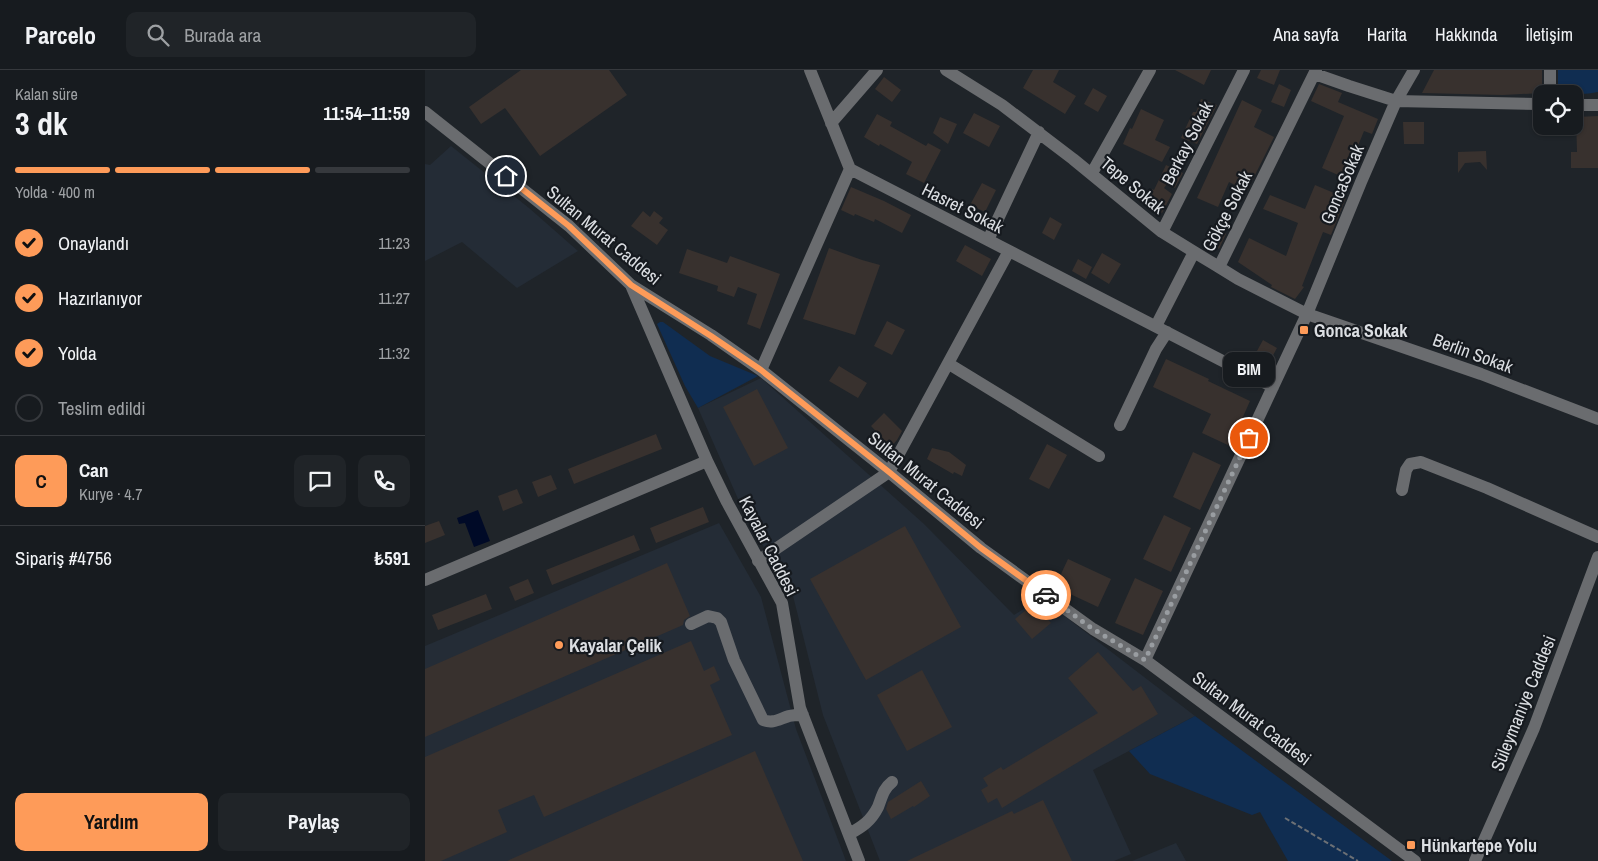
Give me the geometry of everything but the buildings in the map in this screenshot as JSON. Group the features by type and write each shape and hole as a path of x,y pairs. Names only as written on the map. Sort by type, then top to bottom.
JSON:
{"street":[{"path":"761,370 850,169 810,70"},
{"path":"831,123 877,70"},
{"name":"Tepe Sokak","path":"946,70 1002,105 1039,132 1162,232 1238,279 1307,314"},
{"path":"1092,174 1149,70"},
{"name":"Berkay Sokak","path":"1162,232 1243,70"},
{"name":"GoncaSokak","path":"1307,314 1396,101 1413,70"},
{"path":"1550,70 1550,85"},
{"path":"1316,72 1349,86 1396,101 1533,104"},
{"name":"Gökçe Sokak","path":"1162,329 1195,252 1219,266 1316,72"},
{"path":"1583,105 1598,105"},
{"name":"Sultan Murat Caddesi","path":"425,112 569,226 631,285 761,370 981,548 1093,629 1145,660 1415,861"},
{"path":"988,240 1039,132"},
{"name":"Hasret Sokak","path":"850,169 1273,387"},
{"path":"758,561 889,472 1009,252"},
{"name":"Kayalar Caddesi","path":"631,285 707,461 758,561 782,603 800,708 859,861"},
{"path":"1145,660 1307,314"},
{"name":"Berlin Sokak","path":"1307,314 1481,374 1598,420"},
{"path":"1121,425 1156,349 1162,329"},
{"path":"949,364 1099,456"},
{"path":"425,580 707,461"},
{"path":"1402,490 1406,470 1410,464 1421,462 1487,488 1598,537"},
{"name":"Süleymaniye Caddesi","path":"1475,861 1534,728 1598,557"},
{"path":"691,624 708,616 717,618 721,622 734,660 763,720 766,722 776,721 790,716 803,715"},
{"path":"849,834 864,826 877,807 885,789 892,782"}],"path":[{"path":"1285,818 1358,861"}],"shaded area":[{"path":"1558,70 1598,70 1598,92 1583,94 1583,85 1558,85"},
{"path":"451,146 529,208 578,251 517,288 462,242 425,261 425,164 430,165"},
{"path":"663,322 710,356 758,376 698,408 685,386 657,324"},
{"path":"761,378 924,524 1014,615 1041,598 1195,716 1093,770 1131,854 1114,861 880,861 823,715 793,596 746,517 698,408"},
{"path":"478,510 490,541 474,547 465,523 459,524 457,518"},
{"name":"Kayalar Çelik","path":"719,523 761,597 796,729 846,861 425,861 425,646"},
{"path":"1195,716 1392,861 1288,861 1260,812 1252,815 1150,774 1129,751"},
{"path":"1176,843 1186,861 1132,861"}],"way so far":[{"path":"1046,595 1093,629 1145,660 1249,438"}],"place":[{"name":"Gonca Sokak","path":"1304,330"},
{"name":"BIM","path":"1249,438"},
{"name":"Kayalar Çelik","path":"559,645"},
{"name":"Hünkartepe Yolu","path":"1411,845"}],"route":[{"path":"506,176 569,226 631,285 761,370 981,548 1046,595"}]}
